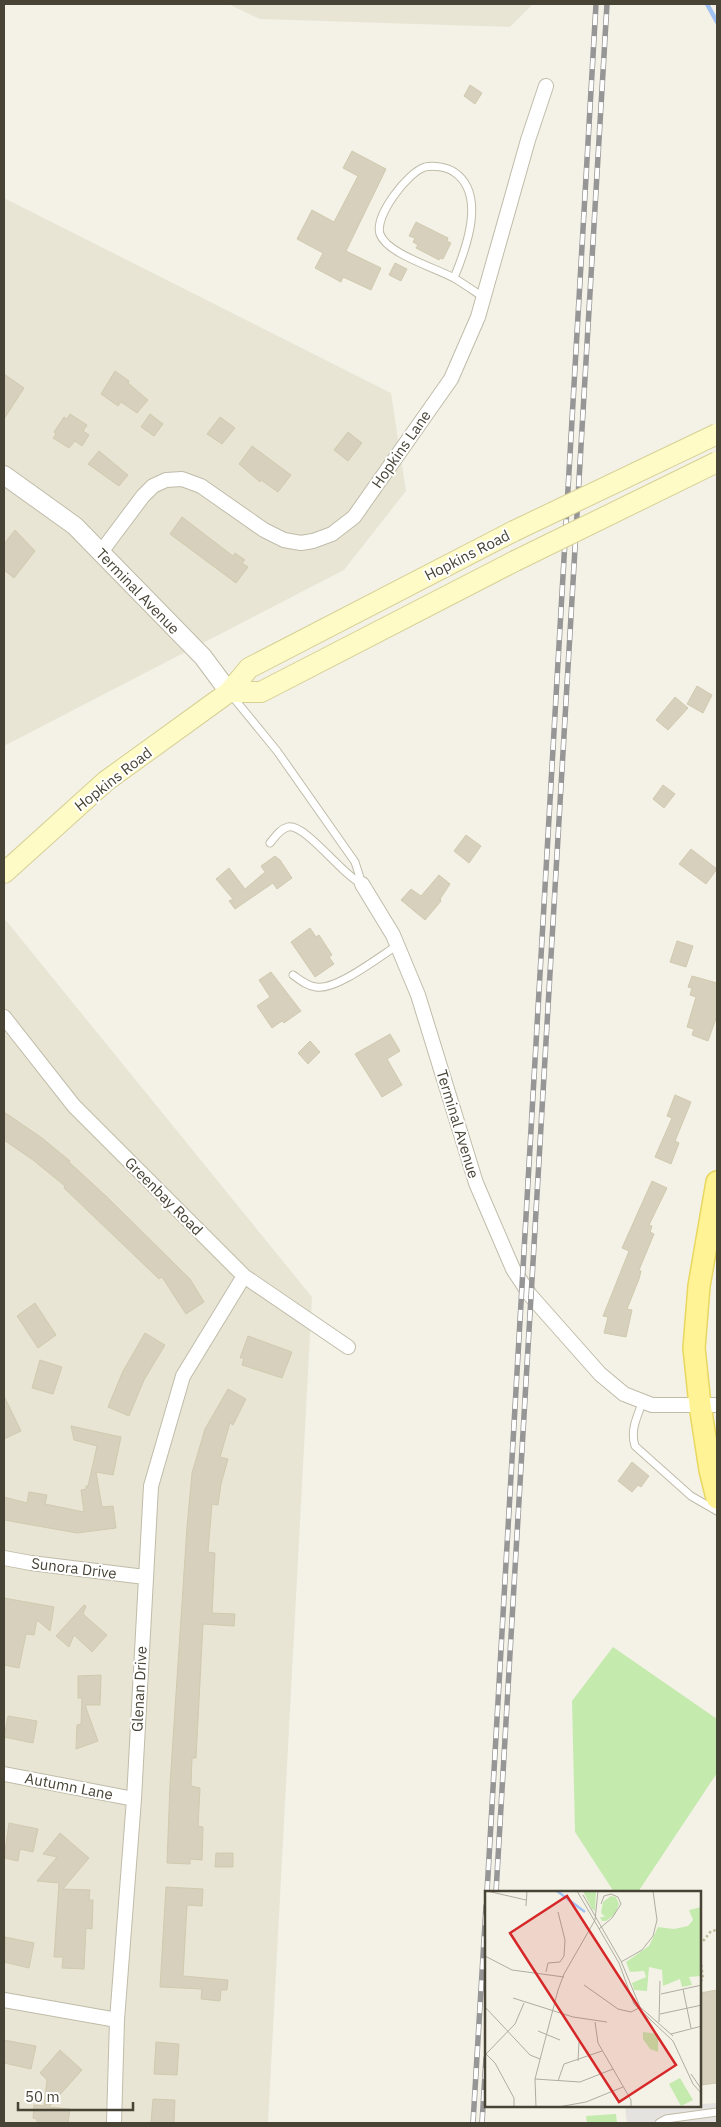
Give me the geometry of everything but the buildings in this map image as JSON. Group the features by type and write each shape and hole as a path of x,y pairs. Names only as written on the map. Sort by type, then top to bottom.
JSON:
{"main road":[{"name":"Hopkins Road","path":"4,873 106,781 229,692 249,668 514,531 717,434"},
{"name":"Hopkins Road","path":"229,692 262,692 515,561 717,462"},
{"path":"717,1182 699,1286 694,1348 709,1405 710,1470 717,1498"}],"street":[{"name":"Hopkins Lane","path":"101,552 143,496 153,486 166,480 182,479 201,486 264,530 284,540 301,543 313,541 332,534 354,517 451,379 478,317 528,140 546,86"},
{"name":"Terminal Avenue","path":"4,475 75,526 203,657 229,692"},
{"name":"Terminal Avenue","path":"362,884 398,945 418,995 476,1183 513,1269 530,1295 600,1374 624,1394 652,1405 709,1405"},
{"name":"Greenbay Road","path":"4,1017 74,1106 244,1276 348,1347"},
{"name":"Glenan Drive","path":"114,2123 118,2020 134,1799 151,1486 183,1376 244,1276"},
{"name":"Sunora Drive","path":"4,1558 145,1577"},
{"name":"Autumn Lane","path":"4,1774 134,1799"},
{"path":"4,2000 118,2020"}],"lane":[{"path":"454,278 469,239 471,216 469,189 460,176 450,169 435,166 424,167 410,177 387,207 380,222 380,234 390,247 454,278 483,297"},
{"name":"Terminal Avenue","path":"229,692 277,751 355,862 362,884"},
{"path":"270,843 288,827 298,828 326,852 351,878 362,884"},
{"path":"293,975 307,984 319,988 338,983 398,945"},
{"path":"643,1401 633,1426 632,1436 635,1446 691,1496 717,1511"},
{"path":"659,2123 666,2119 717,2112"}],"path":[{"path":"701,1944 711,1931 717,1930"},
{"path":"701,1963 703,1979 701,1980"}],"shaded area":[{"path":"228,4 533,4 510,27 260,19"},
{"path":"4,198 391,393 406,491 344,570 4,746"},
{"path":"4,918 312,1297 268,2123 4,2123"},
{"path":"717,2103 717,2123 627,2123 625,2107 701,2107 701,2104"}],"green space":[{"path":"613,1647 717,1719 717,1773 639,1891 613,1891 575,1832 572,1701"},
{"path":"616,2114 617,2123 587,2123 586,2116"}],"waterway":[{"path":"707,4 717,22"}],"railway":[{"path":"487,1891 596,4"},
{"path":"496,1891 607,4"},
{"path":"473,2123 485,1923"},
{"path":"482,2123 485,2074"}]}
